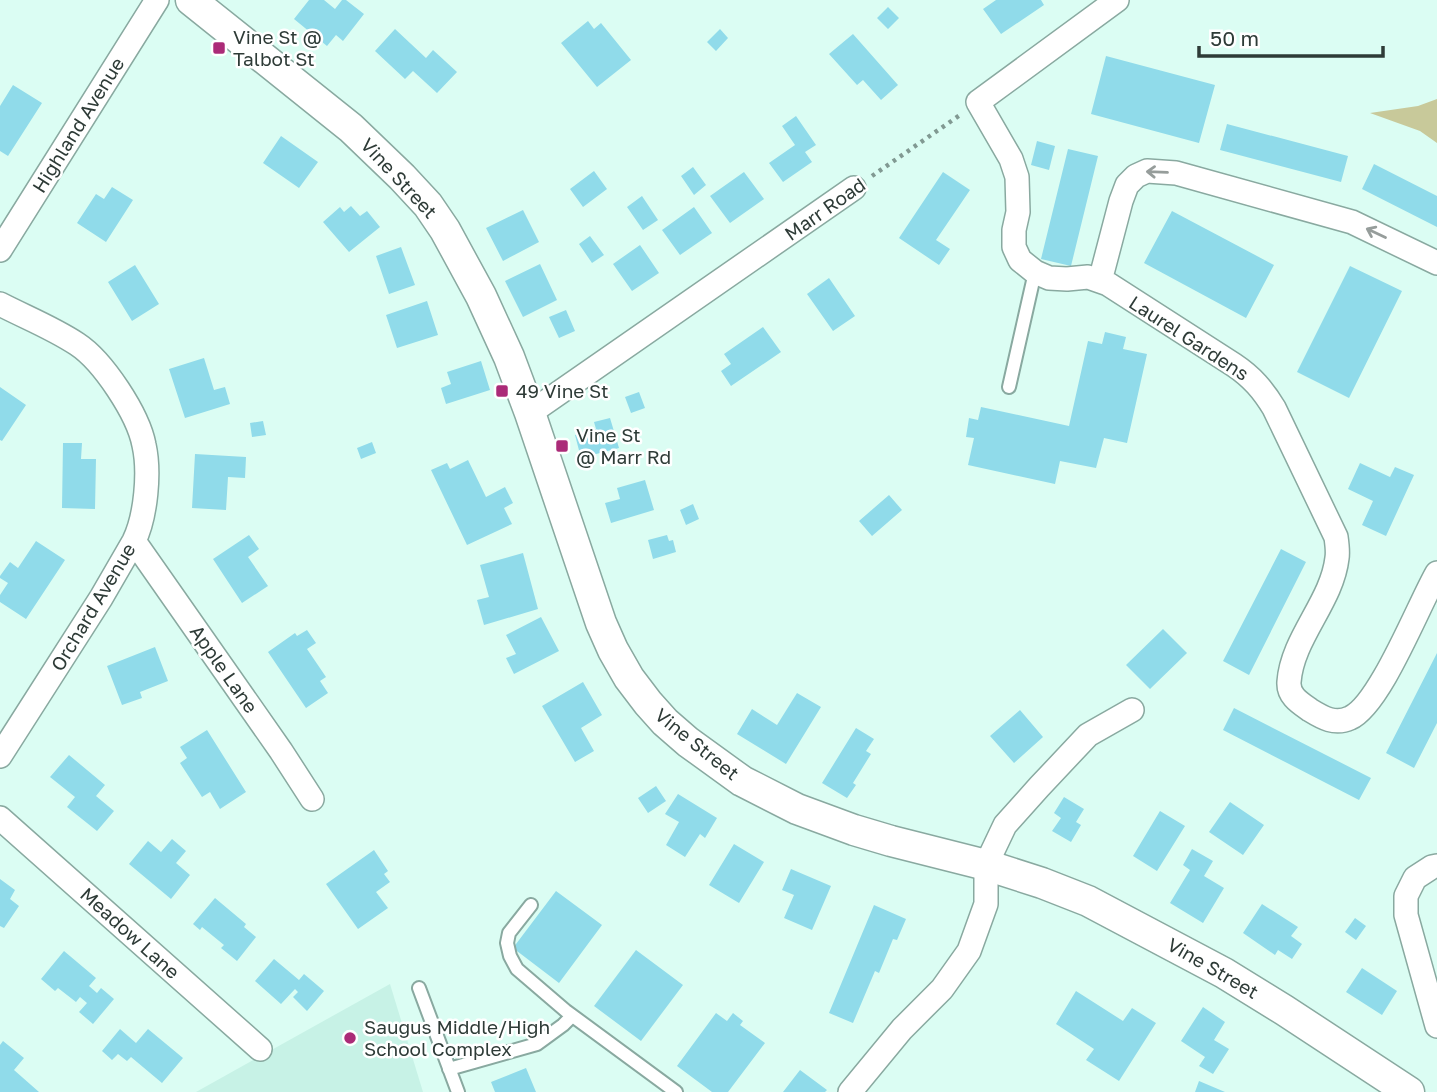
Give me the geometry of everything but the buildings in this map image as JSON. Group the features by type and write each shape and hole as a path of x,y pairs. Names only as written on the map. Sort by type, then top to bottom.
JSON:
{"street":[{"name":"Highland Avenue","path":"0,250 157,0"},
{"name":"Vine Street","path":"191,0 351,128 402,177 428,205 446,230 509,357 601,623 613,650 629,677 665,722 742,781 797,809 891,841 986,865 1088,901 1224,973 1409,1092"},
{"path":"1117,0 978,102 1011,159 1017,177 1018,212 1014,247 1020,260 1035,272 1049,278 1088,277 1100,281 1124,193 1136,176 1147,171 1175,173 1341,218 1437,263"},
{"name":"Marr Road","path":"530,414 854,188"},
{"name":"Laurel Gardens","path":"1100,281 1250,376 1262,389 1274,408 1336,537 1338,557 1332,579 1291,670 1289,686 1296,701 1333,722 1349,719 1362,711 1412,626 1437,573"},
{"name":"Orchard Avenue","path":"0,304 79,345 104,370 133,415 144,445 146,477 144,508 134,541 101,598 0,756"},
{"name":"Apple Lane","path":"134,541 312,799"},
{"path":"850,1092 902,1029 942,989 969,951 986,904 986,865 1005,825 1088,736 1132,710"},
{"name":"Meadow Lane","path":"0,818 260,1049"},
{"path":"1437,866 1415,878 1406,896 1406,915 1437,1026"}],"lane":[{"path":"1009,387 1035,272"},
{"path":"531,905 509,933 507,943 517,970 572,1016 676,1092"},
{"path":"419,988 458,1092"},
{"path":"449,1069 537,1044 572,1016"}],"path":[{"name":"Marr Road","path":"854,188 978,102"}],"shaded area":[{"path":"1437,99 1437,143 1420,131 1370,113 1418,106"},
{"name":"Saugus Middle/High School Complex","path":"390,984 423,1092 196,1092"}],"place":[{"name":"Vine St @ Talbot St","path":"219,48"},
{"name":"49 Vine St","path":"502,391"},
{"name":"Vine St @ Marr Rd","path":"562,446"},
{"name":"Saugus Middle/High School Complex","path":"350,1038"}]}
